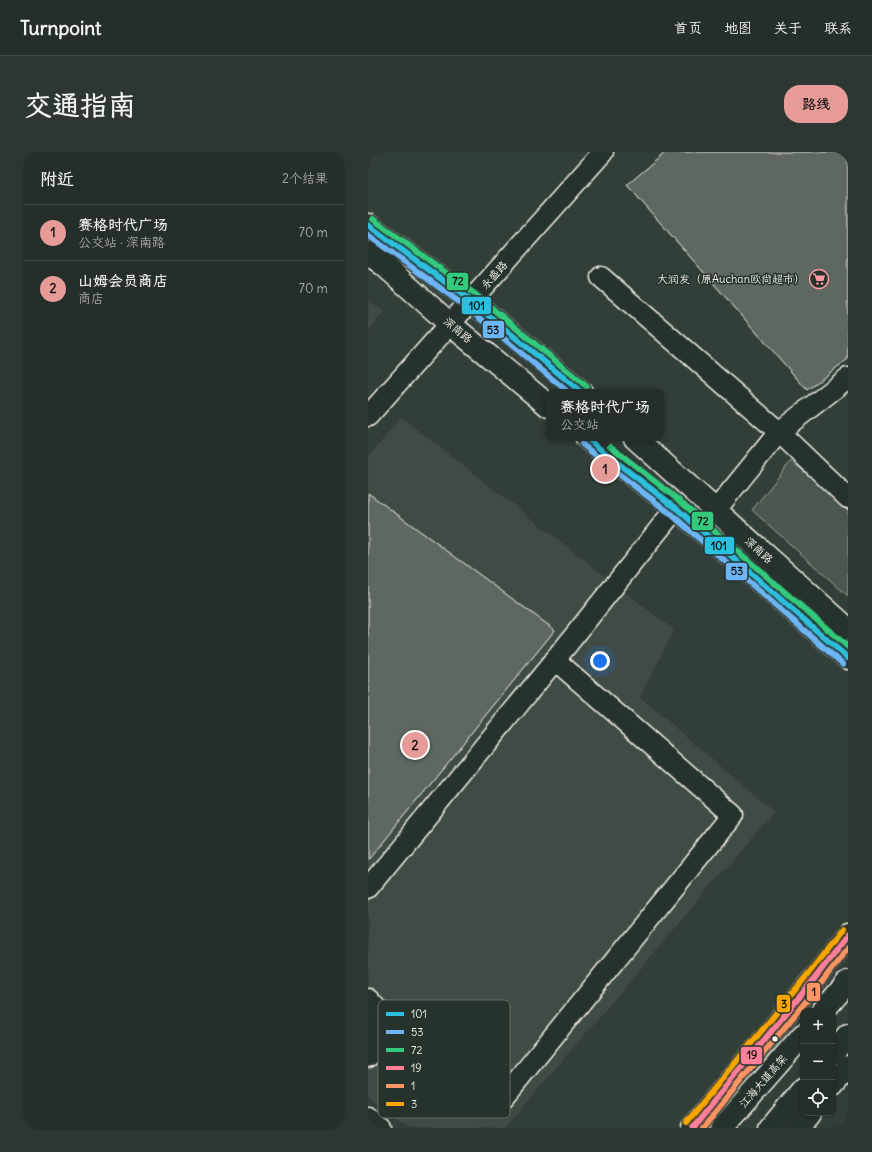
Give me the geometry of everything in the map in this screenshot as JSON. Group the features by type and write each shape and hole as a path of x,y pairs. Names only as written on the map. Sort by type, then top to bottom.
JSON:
{"main road":[{"path":"368,225 470,301 577,389"},
{"name":"深南路","path":"368,253 385,266 450,324 546,404"},
{"name":"深南路","path":"591,441 676,508 848,658"},
{"name":"深南路","path":"638,441 848,629"},
{"path":"692,1128 815,978 848,935"},
{"path":"826,1008 848,982"},
{"path":"836,1049 848,1035"},
{"name":"江海大道高架","path":"722,1128 800,1037"},
{"path":"836,1081 848,1067"},
{"path":"771,1128 800,1093"},
{"path":"797,1128 807,1116"}],"street":[{"name":"永盛路","path":"368,416 603,152"},
{"path":"602,277 779,432 848,498"},
{"path":"715,511 779,432 848,378"},
{"path":"368,888 555,660 676,508"},
{"path":"510,1090 733,815 555,660"},
{"path":"368,1057 370,1055 374,1005"},
{"path":"368,1118 382,1128"}],"shaded area":[{"path":"368,300 384,312 368,332"},
{"path":"401,417 674,630 640,697 774,812 505,1128 409,1128 396,1118 510,1118 510,1000 378,1000 378,1105 368,1097 368,458"},
{"path":"791,461 848,506 848,596 752,510"}],"building":[{"path":"666,152 848,152 848,359 807,390 627,185"},
{"path":"368,493 555,630 368,860"}],"transit line":[{"name":"72","path":"373,219 476,295 586,386"},
{"name":"101","path":"368,225 471,301 577,389"},
{"name":"53","path":"368,235 466,307 564,389"},
{"name":"101","path":"591,441 676,508 848,658"},
{"name":"72","path":"604,441 681,502 848,647"},
{"name":"53","path":"582,444 671,514 843,664"},
{"name":"3","path":"686,1123 809,973 842,930"},
{"name":"19","path":"692,1128 815,978 848,935"},
{"name":"1","path":"702,1128 848,948"}],"place":[{"name":"大润发（原Auchan欧尚超市）","path":"819,279"},
{"name":"赛格时代广场","path":"605,469"},
{"name":"山姆会员商店","path":"415,745"}]}
